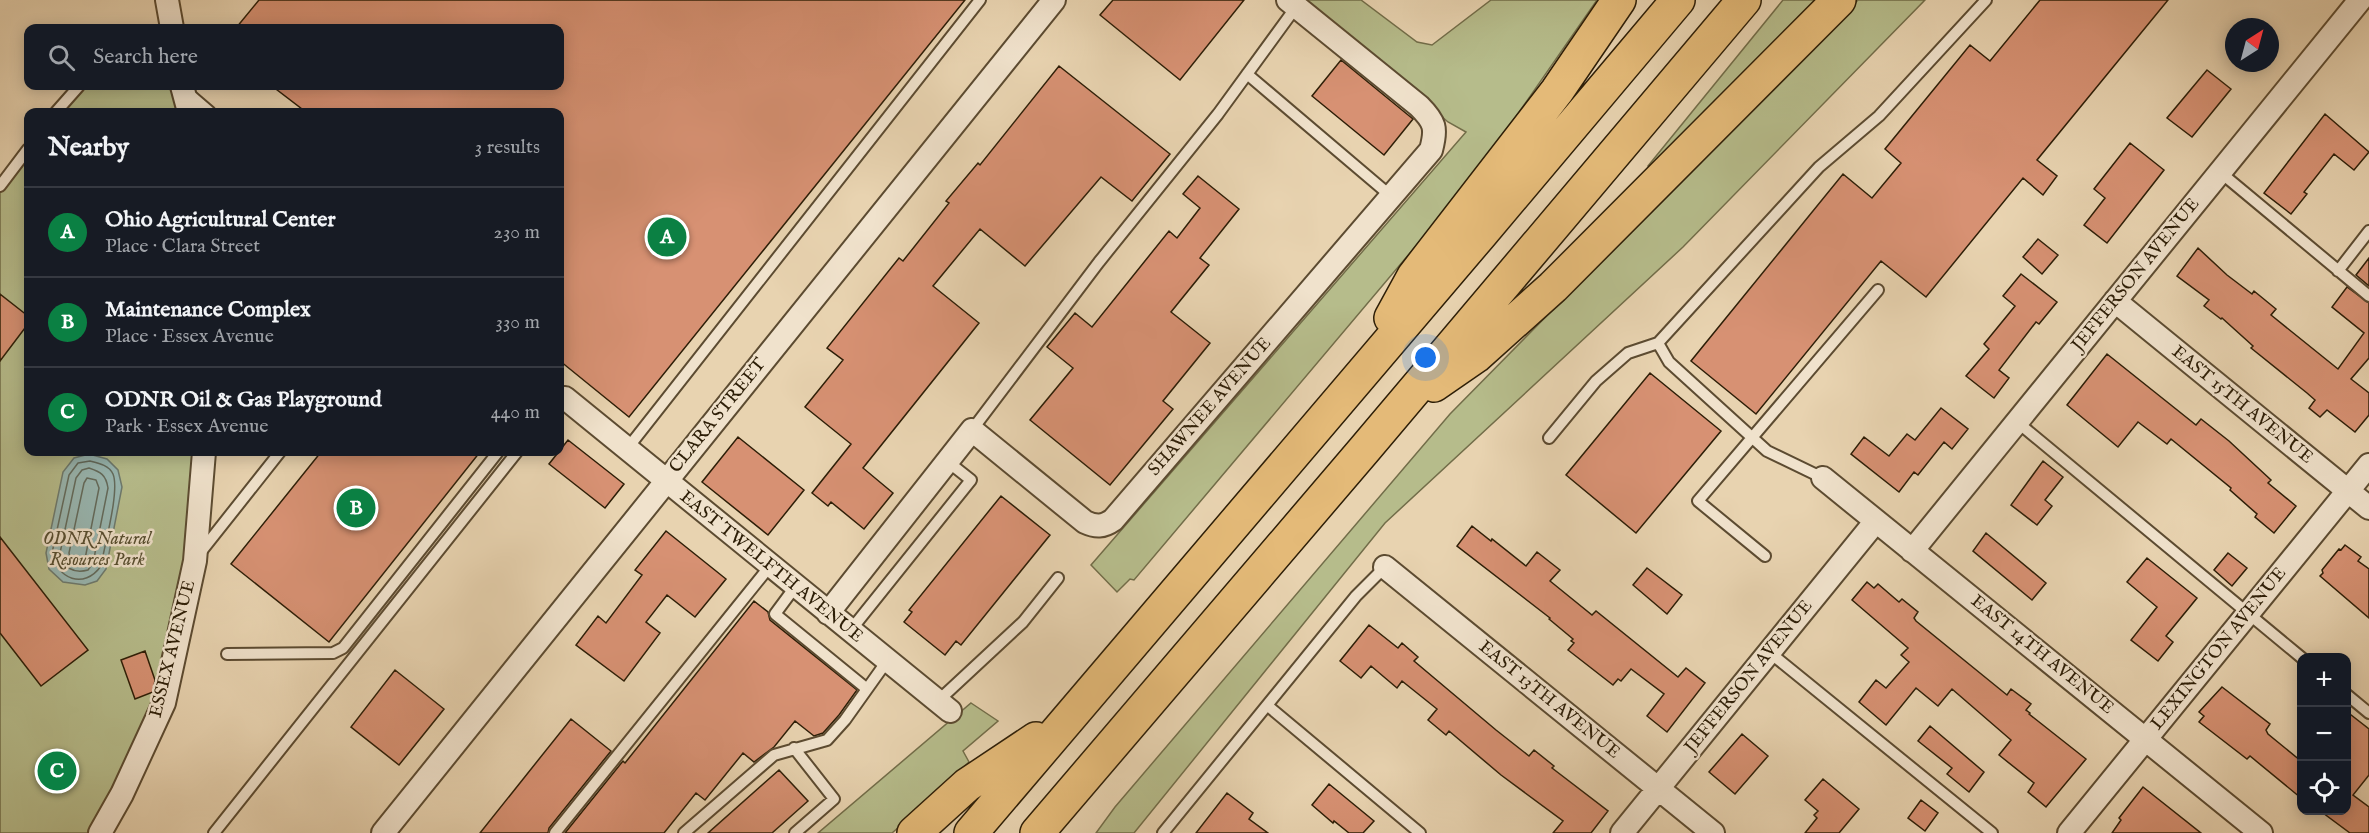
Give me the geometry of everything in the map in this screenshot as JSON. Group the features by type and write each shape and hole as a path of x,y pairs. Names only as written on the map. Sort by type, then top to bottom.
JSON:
{"highway":[{"path":"1358,379 1414,276 1557,91 1619,0"},
{"path":"970,833 1678,0"},
{"path":"1037,833 1744,0"},
{"path":"1398,410 1476,356 1552,287 1839,0"},
{"path":"914,833 967,785 1070,716"},
{"path":"1062,833 1107,751"}],"street":[{"path":"167,0 171,24"},
{"name":"CLARA STREET","path":"383,833 1054,0"},
{"name":"JEFFERSON AVENUE","path":"1912,550 2360,0"},
{"name":"SHAWNEE AVENUE","path":"972,430 1085,522 1095,526 1105,526 1113,520 1431,150 1436,134 1431,118 1292,3"},
{"path":"182,90 188,108"},
{"name":"EAST 15TH AVENUE","path":"2115,301 2369,508"},
{"name":"EAST TWELFTH AVENUE","path":"564,399 944,706"},
{"path":"828,613 972,430"},
{"name":"ESSEX AVENUE","path":"100,833 122,794 164,703 195,561 204,456"},
{"name":"LEXINGTON AVENUE","path":"2069,833 2369,465"},
{"name":"EAST 14TH AVENUE","path":"1823,478 2261,833"},
{"name":"JEFFERSON AVENUE","path":"1622,833 1876,521"},
{"name":"EAST 13TH AVENUE","path":"1385,567 1713,833"}],"lane":[{"path":"627,450 980,0"},
{"path":"1549,438 1596,381 1628,353 1658,343 1819,167 1879,116 1986,0"},
{"path":"972,430 1099,262 1218,114 1247,74 1292,3"},
{"path":"1247,74 1392,196"},
{"path":"60,108 75,90"},
{"path":"185,90 206,108"},
{"path":"0,186 24,154"},
{"path":"2220,172 2369,296"},
{"path":"2338,271 2369,231"},
{"path":"1765,556 1698,501 1878,290"},
{"path":"1658,343 1669,362 1767,451 1823,478"},
{"path":"2016,421 2297,653"},
{"path":"195,561 276,456"},
{"path":"227,654 333,653 343,648 495,456"},
{"path":"214,833 514,456"},
{"path":"850,631 971,480 947,461"},
{"path":"555,833 770,566"},
{"path":"1163,833 1356,596 1385,567"},
{"path":"944,706 1023,622 1058,578"},
{"path":"795,587 775,614 867,689"},
{"path":"1769,652 1992,833"},
{"path":"684,833 774,755 794,747 812,746 827,740 845,720 887,661"},
{"path":"2351,698 2369,713"},
{"path":"1268,706 1420,833"},
{"path":"794,747 834,799 795,833"}],"green space":[{"path":"1305,0 1361,0 1417,42 1432,45 1491,0 1597,0 1453,202 1134,580 1130,579 1117,592 1091,565 1466,132 1448,122"},
{"path":"1783,0 1820,0 1651,169 1648,166"},
{"path":"1858,0 1925,0 1683,247 1385,523 1134,833 1096,833 1115,807 1450,414"},
{"path":"75,90 181,90 188,108 60,108"},
{"name":"ODNR Natural Resources Park","path":"24,154 24,456 203,456 164,703 100,833 0,833 0,186"},
{"path":"971,703 998,721 963,751 969,762 892,833 818,833"}],"water":[{"path":"96,456 107,459 118,470 122,487 106,569 97,581 85,585 63,582 49,569 46,553 63,472 74,458"}],"building":[{"path":"259,0 965,0 629,417 564,364 564,108 301,108 277,90 564,90 564,24 239,24"},
{"path":"1113,0 1244,0 1180,80 1100,15"},
{"path":"2040,0 2168,0 2037,160 2057,176 2043,195 2023,178 1926,297 1881,261 1756,414 1691,361 1843,174 1872,198 1901,163 1885,149 1970,45 1990,61"},
{"path":"1341,60 1413,119 1384,155 1312,96"},
{"path":"1059,66 1170,154 1132,201 1101,177 1025,266 980,229 933,286 979,323 863,468 893,493 864,529 831,502 828,506 812,493 851,444 805,407 843,360 827,348 899,258 903,261 949,203 946,201 978,163 980,165"},
{"path":"2207,70 2231,89 2192,137 2167,118"},
{"path":"2325,114 2369,152 2354,170 2334,154 2304,192 2307,194 2291,214 2264,193"},
{"path":"2130,143 2164,170 2107,243 2084,225 2105,198 2094,189"},
{"path":"1198,176 1239,209 1200,258 1209,265 1171,312 1210,343 1163,401 1173,409 1110,485 1030,420 1073,368 1047,347 1075,313 1092,327 1169,231 1177,238 1200,208 1183,194"},
{"path":"2038,239 2058,255 2042,274 2023,257"},
{"path":"2198,248 2227,275 2252,294 2254,291 2276,309 2271,315 2338,369 2364,333 2332,307 2347,287 2369,303 2369,358 2351,379 2369,393 2369,415 2355,432 2327,410 2320,417 2309,408 2315,400 2251,348 2253,346 2222,318 2204,306 2209,300 2177,276"},
{"path":"2369,258 2369,286 2356,275"},
{"path":"2021,274 2057,302 2039,324 2036,322 1999,370 2009,378 1994,398 1966,376 1989,349 1984,344 2015,306 2003,296"},
{"path":"0,294 24,313 24,329 0,361"},
{"path":"2107,354 2196,425 2201,419 2229,441 2271,480 2268,483 2296,506 2274,533 2255,517 2257,514 2230,490 2231,488 2171,439 2167,444 2138,422 2118,447 2067,405"},
{"path":"1650,373 1721,431 1636,533 1566,475"},
{"path":"1941,408 1968,429 1952,449 1944,442 1918,475 1914,472 1899,492 1851,454 1864,437 1889,456 1907,434 1915,440"},
{"path":"738,437 804,490 768,535 702,482"},
{"path":"568,440 624,484 605,508 549,464 555,456 564,456 564,445"},
{"path":"318,456 477,456 329,642 231,564"},
{"path":"2043,461 2063,477 2045,500 2052,506 2037,525 2011,505"},
{"path":"1001,496 1050,535 961,645 956,641 945,655 904,622 912,612 909,610"},
{"path":"1472,526 1526,566 1537,552 1560,570 1550,581 1592,615 1596,611 1678,677 1686,668 1705,683 1667,732 1647,716 1664,694 1631,669 1621,681 1618,679 1613,685 1568,650 1574,643 1571,641 1573,639 1550,618 1457,546"},
{"path":"666,531 726,579 695,617 667,595 646,622 660,633 624,681 576,645 598,616 606,623 642,575 635,570"},
{"path":"1986,533 2046,583 2032,600 1973,551"},
{"path":"0,537 88,650 41,686 0,633"},
{"path":"2345,545 2361,557 2358,561 2369,569 2369,618 2320,576 2323,573 2322,570"},
{"path":"2228,553 2247,568 2232,586 2214,570"},
{"path":"2147,558 2197,598 2166,636 2173,642 2158,661 2131,640 2157,607 2127,582"},
{"path":"1647,568 1682,595 1667,614 1633,585"},
{"path":"1867,582 1874,588 1878,584 1899,602 1902,599 1918,612 1914,618 1916,621 2007,695 2011,689 2031,704 2026,710 2029,714 2086,759 2046,807 2028,792 2034,783 1999,755 2011,740 1952,689 1938,706 1916,688 1886,725 1859,702 1876,680 1886,688 1909,662 1901,655 1908,648 1852,600"},
{"path":"754,601 768,612 770,620 857,690 839,715 823,733 814,736 795,721 774,747 754,762 743,753 705,800 696,793 664,833 565,833 623,761 625,763"},
{"path":"1369,625 1398,648 1402,643 1418,657 1414,661 1496,730 1529,756 1534,750 1554,766 1552,768 1608,811 1591,833 1553,833 1563,821 1501,775 1449,731 1446,735 1428,720 1437,709 1402,681 1397,688 1371,666 1361,678 1340,661"},
{"path":"145,651 155,680 153,692 135,699 121,660"},
{"path":"395,670 444,709 399,765 351,727"},
{"path":"2222,687 2270,724 2266,730 2268,734 2297,758 2297,795 2250,756 2247,759 2199,722 2204,716 2199,712"},
{"path":"2351,715 2369,729 2369,775 2353,795 2369,807 2369,833 2350,833 2326,815 2351,815"},
{"path":"571,719 611,751 549,828 548,833 480,833"},
{"path":"1930,726 1984,772 1969,792 1947,774 1952,768 1918,741"},
{"path":"1742,734 1768,756 1735,794 1709,772"},
{"path":"779,770 808,801 772,833 708,833"},
{"path":"1823,779 1859,809 1839,833 1805,833 1817,818 1814,815 1818,811 1805,800"},
{"path":"1329,784 1374,821 1363,833 1349,833 1312,805"},
{"path":"2143,787 2201,833 2112,833 2121,820 2119,818"},
{"path":"1227,793 1253,813 1249,819 1268,833 1196,833"},
{"path":"1921,800 1938,813 1925,831 1908,818"}],"place":[{"name":"Ohio Agricultural Center","path":"667,237"},
{"name":"Maintenance Complex","path":"356,508"},
{"name":"ODNR Oil & Gas Playground","path":"57,771"}]}
